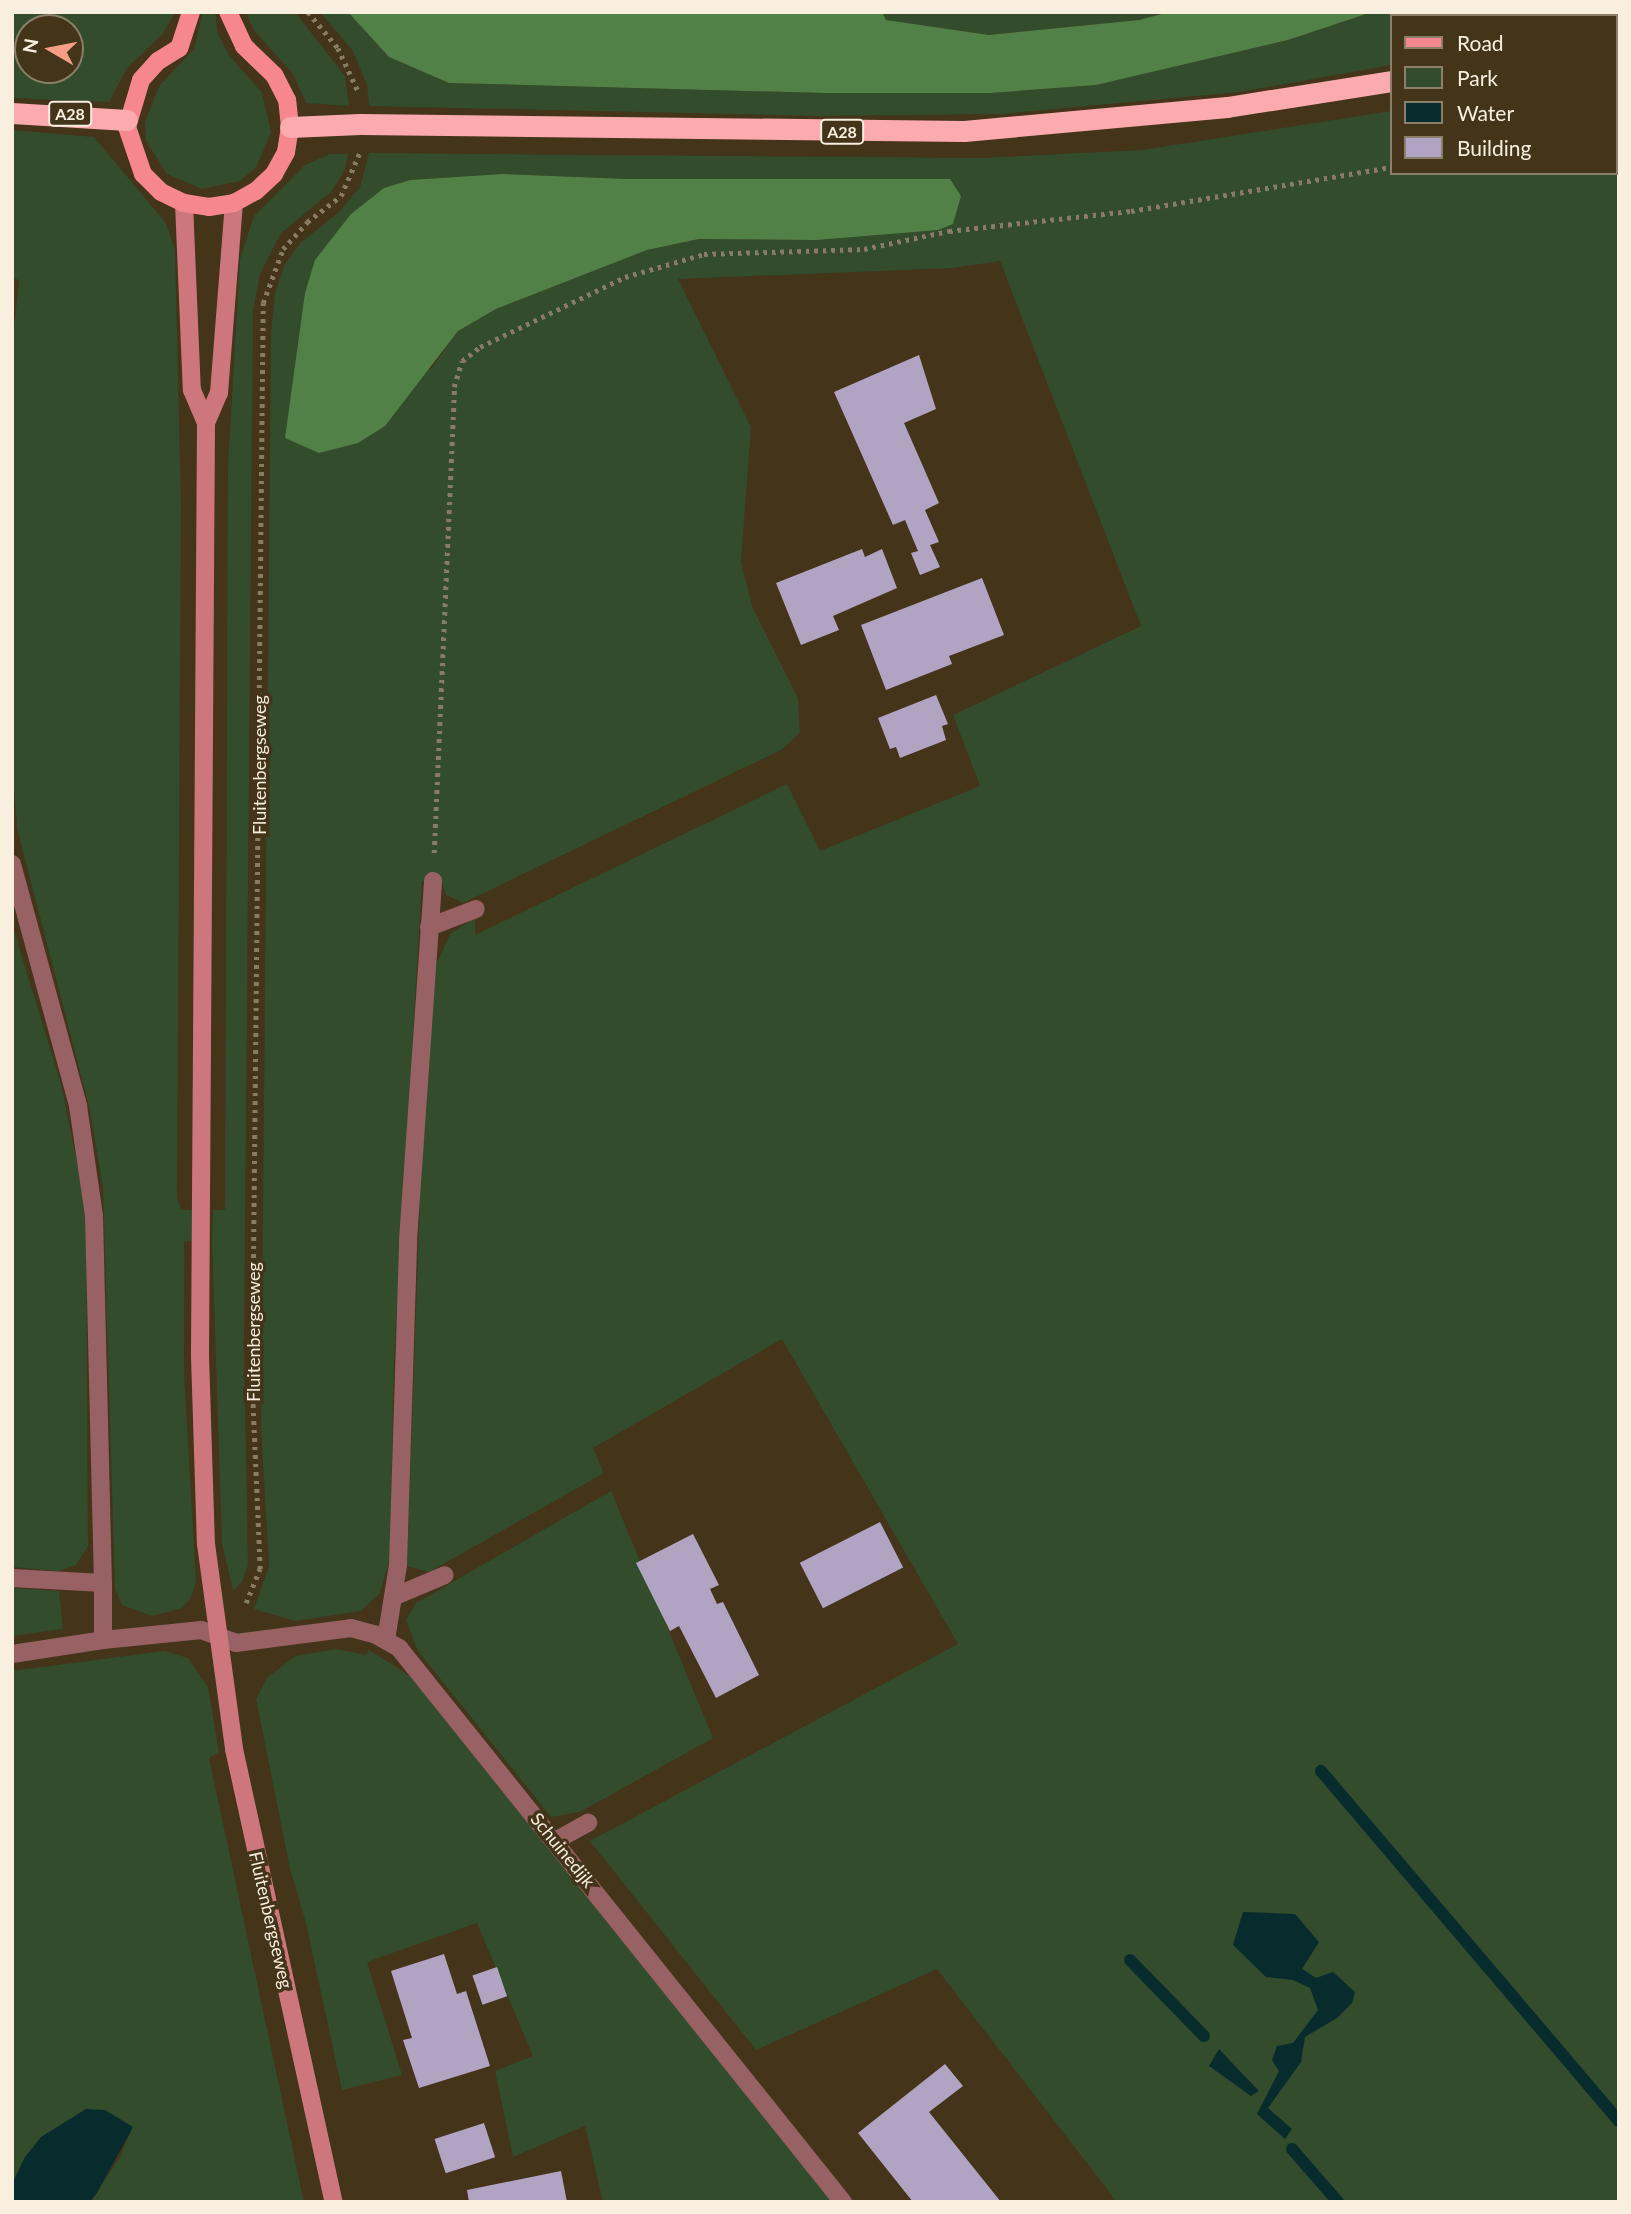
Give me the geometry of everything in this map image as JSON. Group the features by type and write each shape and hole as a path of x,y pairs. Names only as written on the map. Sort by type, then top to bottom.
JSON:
{"highway":[{"name":"A28","path":"290,127 360,124 964,131 1227,107 1390,81"},
{"name":"A28","path":"12,113 127,120"}],"main road":[{"path":"191,12 179,48 158,61 141,80 127,120 132,152 143,174 161,192 184,203 209,207 234,203 256,191 274,174 286,152 290,127 287,100 274,75 244,46 228,12"}],"street":[{"name":"Fluitenbergseweg","path":"184,203 192,390 206,423"},
{"name":"Fluitenbergseweg","path":"234,203 219,393 206,423 200,1356 206,1544 216,1636 234,1749 334,2202"},
{"path":"12,864 78,1107 94,1216 103,1640"},
{"path":"386,1640 398,1565 407,1252 433,881"},
{"path":"429,927 476,909"},
{"path":"393,1597 445,1575"},
{"path":"12,1578 103,1583"},
{"name":"Schuinedijk","path":"216,1636 236,1643 351,1628 386,1640 412,1661 843,2202"},
{"path":"12,1654 103,1640 201,1630 216,1636"},
{"path":"555,1841 588,1823"}],"path":[{"name":"Fluitenbergseweg","path":"260,1569 252,1385 263,303 283,249 350,183 359,153 360,124 358,86 351,68 308,12"},
{"path":"433,881 454,387 462,360 480,347 625,277 704,254 863,249 949,231 1131,211 1390,167"}],"green space":[{"path":"12,12 175,12 163,34 127,68 109,102 12,98"},
{"path":"203,12 215,12 218,34 229,55 262,93 271,132 256,168 240,181 202,189 167,174 146,141 145,122 159,86 194,49"},
{"path":"246,12 295,12 345,76 349,106 306,103 293,74 253,29"},
{"path":"320,12 348,12 389,57 449,83 825,93 990,93 1095,85 1288,40 1372,12 1619,13 1390,14 1390,65 1240,92 1001,114 818,116 369,106 367,85 353,51"},
{"path":"348,12 882,12 886,20 989,35 1139,20 1169,12 1372,12 1288,40 1096,85 990,93 825,93 449,83 389,57"},
{"path":"882,12 1169,12 1139,20 989,35 885,20"},
{"path":"1619,60 1619,2202 1117,2202 937,1969 756,2050 590,1841 958,1644 782,1339 593,1448 604,1473 429,1572 407,1566 421,1169 436,964 451,933 475,918 475,935 787,784 820,851 980,786 953,715 1141,626 1000,261 954,268 678,279 751,427 741,562 753,609 798,699 800,733 781,750 463,903 446,895 442,882 422,881 394,1359 390,1559 380,1593 361,1611 295,1621 254,1609 269,1566 261,1427 271,333 275,293 284,266 300,243 339,212 360,187 369,153 981,158 1142,150 1390,111 1390,175 1617,175","holes":["502,174 627,179 950,179 816,240 699,239 647,250 496,309 458,331 430,370 351,214 384,188 410,180"]},
{"path":"12,130 94,137 166,223 175,250 181,504 177,1197 181,1210 192,1210 192,1241 184,1242 184,1373 196,1581 191,1598 182,1608 152,1616 122,1605 115,1589 103,1189 90,1110 17,828 12,758 12,348 19,280 12,278"},
{"path":"330,154 348,154 345,169 332,191 281,233 260,274 253,311 244,1346 248,1565 242,1582 233,1591 222,1543 212,1241 213,1210 225,1210 228,465 240,259 254,216 305,165"},
{"path":"502,174 627,179 950,179 961,196 953,224 938,230 816,240 699,239 647,250 496,309 458,331 385,426 358,443 319,453 285,438 305,293 315,260 351,214 384,188 410,180"},
{"path":"12,924 61,1084 86,1206 88,1546 76,1565 58,1571 12,1567"},
{"path":"611,1491 713,1738 580,1812 551,1817 418,1651 406,1620 416,1603"},
{"path":"12,1588 59,1591 63,1629 12,1636"},
{"path":"336,1649 366,1655 369,1650 410,1676 832,2202 603,2202 585,2126 513,2157 495,2071 533,2056 477,1923 367,1962 402,2075 342,2090 306,1923 290,1869 256,1699 267,1678 295,1656"},
{"path":"164,1651 188,1658 208,1687 219,1752 209,1758 304,2202 90,2202 120,2157 132,2128 12,2188 12,1671"}],"water":[{"path":"1243,1912 1295,1914 1319,1942 1302,1969 1316,1978 1333,1972 1355,1992 1352,2003 1337,2018 1305,2037 1301,2062 1268,2108 1292,2129 1285,2139 1257,2114 1279,2071 1272,2060 1277,2046 1293,2043 1318,2010 1310,1988 1293,1980 1266,1977 1233,1945"},
{"path":"1219,2049 1259,2091 1251,2096 1209,2066"},
{"path":"86,2109 105,2110 133,2127 90,2202 12,2202 12,2184 25,2157 41,2137"}],"building":[{"path":"919,355 936,409 904,423 939,503 925,510 939,542 930,545 940,567 920,575 911,553 918,551 905,520 893,525 834,392"},
{"path":"862,549 865,557 882,549 897,588 833,616 839,630 801,645 776,583"},
{"path":"982,578 1004,635 949,656 952,664 886,690 861,625"},
{"path":"936,695 948,724 942,726 946,740 900,758 896,747 890,749 878,718"},
{"path":"880,1522 903,1567 823,1608 800,1563"},
{"path":"693,1534 719,1585 710,1589 717,1604 723,1602 759,1675 716,1698 679,1626 670,1631 636,1563"},
{"path":"444,1954 457,1994 466,1991 490,2066 419,2088 403,2040 412,2038 391,1971"},
{"path":"497,1967 507,1996 483,2005 472,1975"},
{"path":"945,2064 963,2086 929,2112 1001,2202 913,2202 858,2133"},
{"path":"484,2123 495,2157 446,2173 435,2139"},
{"path":"561,2171 567,2202 469,2202 467,2190"}],"waterway":[{"path":"1321,1771 1619,2121"},
{"path":"1130,1960 1204,2036"},
{"path":"1292,2149 1338,2202"}]}
